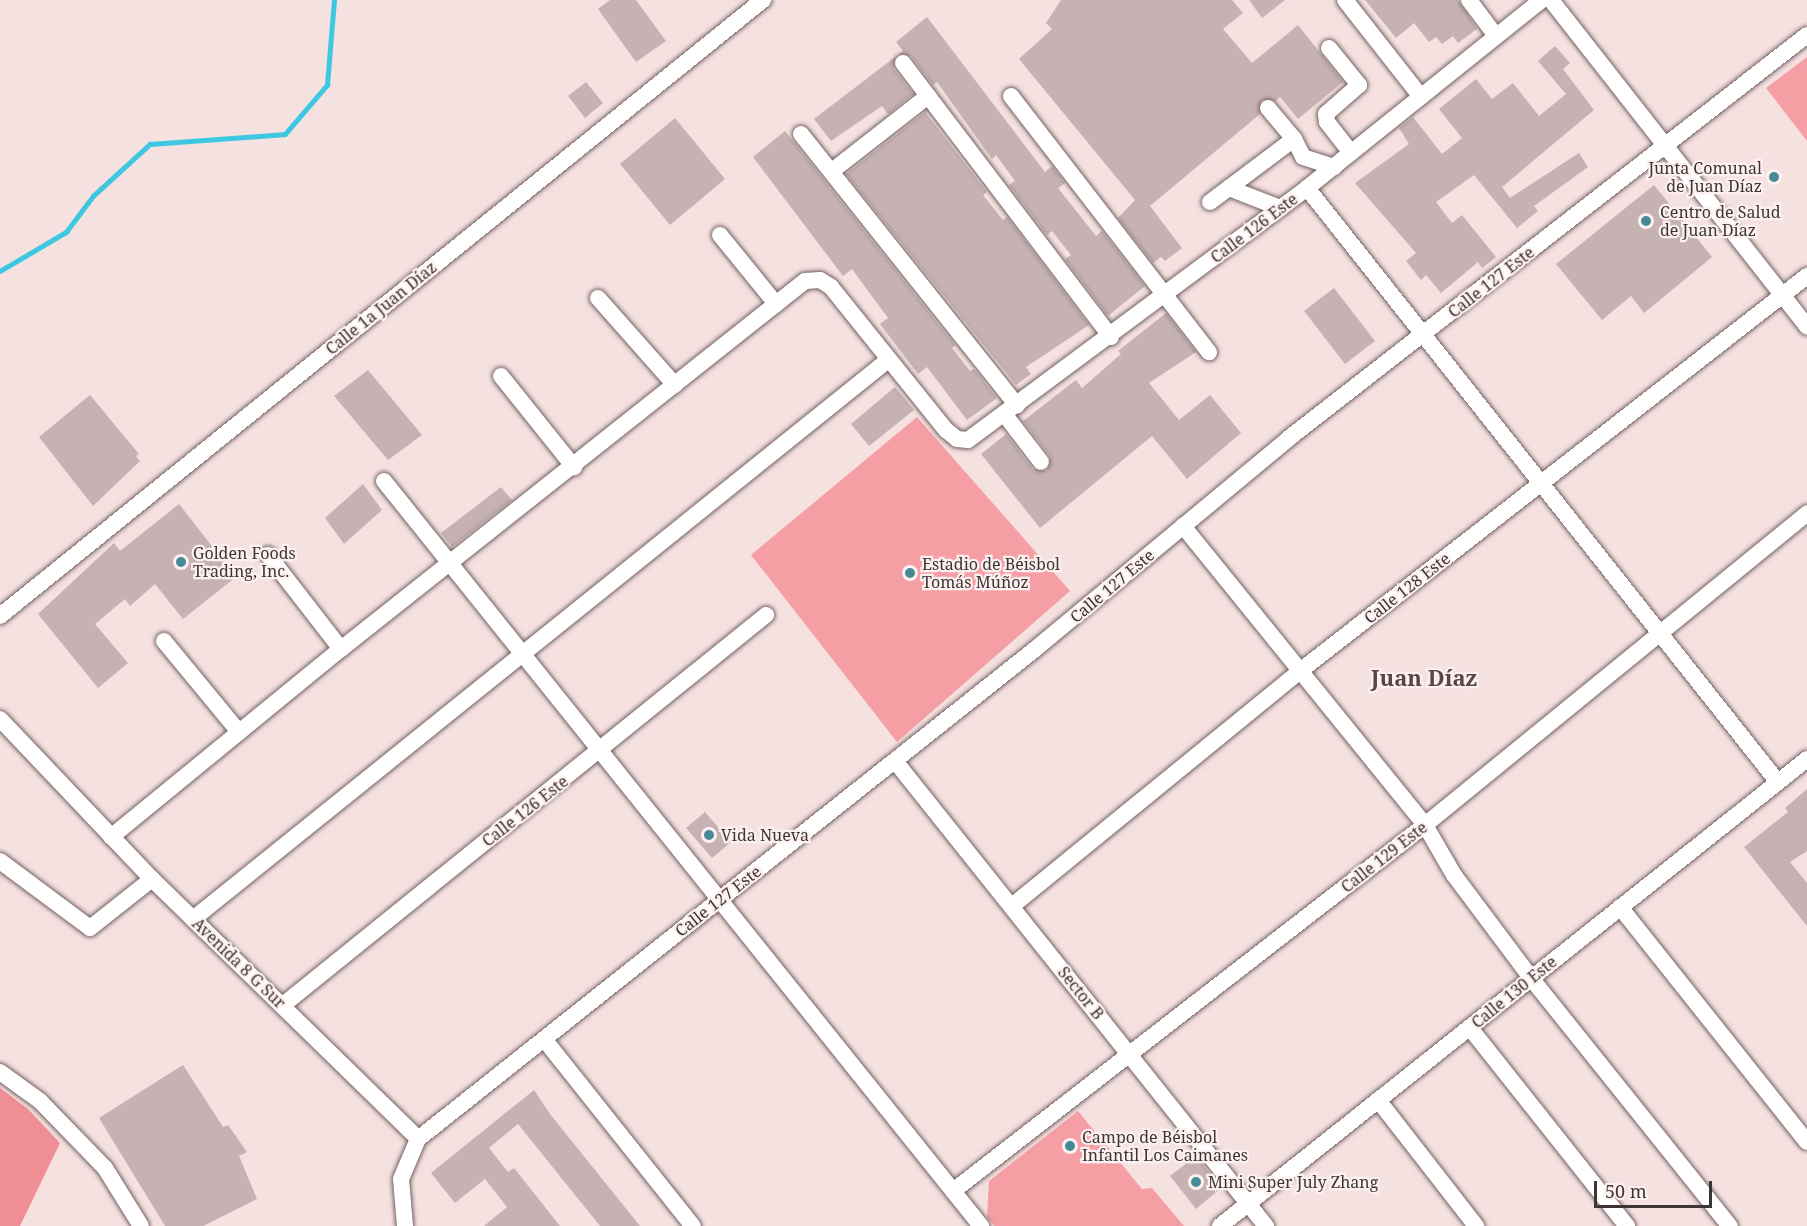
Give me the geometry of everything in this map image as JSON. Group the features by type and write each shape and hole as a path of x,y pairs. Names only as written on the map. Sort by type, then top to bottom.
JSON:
{"street":[{"name":"Calle 1a Juan Díaz","path":"0,616 763,0"},
{"path":"1345,0 1421,97"},
{"path":"1469,0 1497,36"},
{"name":"Calle 126 Este","path":"888,360 957,439 968,440 1111,337 1307,188 1542,0"},
{"path":"1551,0 1663,146 1807,326"},
{"name":"Calle 127 Este","path":"418,1139 895,761 1289,438 1422,337 1807,35"},
{"path":"1329,48 1359,85 1326,114 1327,122 1351,153"},
{"path":"903,63 1111,337"},
{"path":"832,171 928,96"},
{"path":"1011,96 1209,352"},
{"path":"1268,108 1294,139 1303,157 1334,167"},
{"path":"801,134 832,171 1011,411 1041,462"},
{"path":"1210,202 1294,139"},
{"path":"1228,188 1280,208"},
{"path":"1307,188 1422,337 1777,781"},
{"path":"720,235 776,304"},
{"name":"Calle 128 Este","path":"1012,906 1300,671 1807,276"},
{"path":"111,837 341,649 574,467 805,281 820,280 831,287 888,360 193,919"},
{"path":"598,298 675,386"},
{"path":"501,376 574,467"},
{"path":"384,481 981,1226"},
{"name":"Calle 129 Este","path":"953,1191 1128,1052 1425,825 1807,513"},
{"path":"1183,526 1425,825 1454,875 1531,978 1730,1226"},
{"path":"268,555 341,649"},
{"name":"Calle 126 Este","path":"283,1005 766,615"},
{"path":"164,641 238,732"},
{"name":"Avenida 8 G Sur","path":"0,719 152,879 418,1139"},
{"name":"Calle 130 Este","path":"1220,1226 1807,759"},
{"name":"Sector B","path":"895,761 1266,1226"},
{"path":"0,861 90,928 152,879"},
{"path":"1620,907 1807,1142"},
{"path":"1470,1028 1627,1226"},
{"path":"544,1039 693,1226"},
{"path":"0,1072 40,1101 105,1168 141,1226"},
{"path":"1378,1100 1476,1226"},
{"path":"405,1226 401,1179 418,1139"}],"shaded area":[{"path":"1807,57 1807,141 1766,88"},
{"name":"Estadio de Béisbol Tomás Múñoz","path":"917,417 1070,591 897,742 751,555"},
{"path":"0,1088 28,1109 60,1143 20,1226 0,1226"},
{"name":"Campo de Béisbol Infantil Los Caimanes","path":"1078,1111 1142,1189 1152,1188 1184,1226 994,1226 987,1217 989,1181"}],"building":[{"path":"610,0 636,0 666,41 636,62 598,9"},
{"path":"1061,0 1232,0 1243,13 1223,29 1252,63 1298,25 1343,82 1298,119 1280,97 1276,101 1262,100 1260,114 1150,206 1182,248 1165,261 1161,257 1153,263 1118,218 1135,200 1019,59 1052,29 1046,23"},
{"path":"1249,0 1285,0 1262,18"},
{"path":"1365,0 1458,0 1477,29 1458,43 1453,36 1442,44 1436,37 1429,42 1414,23 1396,38"},
{"path":"927,17 1045,172 1052,166 1065,183 1058,188 1096,236 1102,231 1145,286 1108,316 1065,259 1071,255 1052,231 1047,235 1009,185 1015,181 996,155 992,159 937,82 933,85 911,56 899,54 903,51 896,42"},
{"path":"1555,46 1570,63 1563,69 1594,110 1502,187 1510,198 1579,153 1588,167 1534,206 1538,211 1517,228 1474,175 1436,202 1452,223 1462,215 1496,257 1482,268 1478,262 1441,293 1426,275 1421,280 1406,261 1416,253 1355,183 1409,144 1399,128 1413,117 1442,154 1462,138 1439,109 1476,79 1492,99 1513,83 1539,116 1566,94 1538,61"},
{"path":"895,57 894,69 913,94 888,114 882,106 831,141 814,119"},
{"path":"586,82 603,103 585,118 568,96"},
{"path":"925,112 987,192 983,195 1003,220 1007,217 1089,325 1026,367 1031,374 1016,385 846,174"},
{"path":"675,118 725,179 670,225 620,164"},
{"path":"785,131 955,345 952,348 970,371 974,369 997,398 967,420 927,367 918,374 880,324 888,318 852,269 843,276 753,157"},
{"name":"Centro de Salud de Juan Díaz","path":"1654,185 1712,257 1644,313 1631,296 1602,320 1556,264"},
{"path":"1334,288 1375,341 1345,364 1304,311"},
{"path":"1166,313 1196,352 1149,383 1179,420 1210,395 1241,433 1187,479 1152,436 1040,528 981,454 1006,434 1033,469 1047,471 1050,456 1023,421 1076,380 1082,388 1121,354 1118,351"},
{"path":"368,370 422,435 388,460 334,396"},
{"path":"895,387 914,410 869,446 851,424"},
{"path":"90,395 139,454 136,456 140,461 93,506 39,437"},
{"path":"363,484 382,510 344,544 325,518"},
{"path":"501,487 512,500 452,547 441,533"},
{"path":"179,504 236,577 183,619 155,584 130,606 125,599 95,624 128,663 98,688 38,614 114,543 120,551"},
{"path":"1807,789 1807,851 1790,862 1807,883 1807,926 1744,847 1788,812 1785,808"},
{"name":"Vida Nueva","path":"705,812 731,842 712,858 686,828"},
{"path":"183,1065 223,1127 228,1125 247,1152 239,1156 257,1199 203,1226 165,1226 99,1118"},
{"path":"534,1090 550,1114 640,1226 600,1226 518,1124 489,1148 508,1172 514,1168 560,1226 484,1226 507,1207 485,1179 455,1203 431,1173"},
{"name":"Mini Super July Zhang","path":"1196,1156 1221,1188 1196,1209 1170,1176"}],"waterway":[{"path":"0,271 66,232 93,196 150,144 285,134 327,85 334,0"}],"place":[{"name":"Junta Comunal de Juan Díaz","path":"1774,177"},
{"name":"Centro de Salud de Juan Díaz","path":"1646,221"},
{"name":"Golden Foods Trading, Inc.","path":"181,562"},
{"name":"Estadio de Béisbol Tomás Múñoz","path":"910,573"},
{"name":"Vida Nueva","path":"709,835"},
{"name":"Campo de Béisbol Infantil Los Caimanes","path":"1070,1146"},
{"name":"Mini Super July Zhang","path":"1196,1182"}],"district":[{"name":"Juan Díaz","path":"1424,678"}]}
